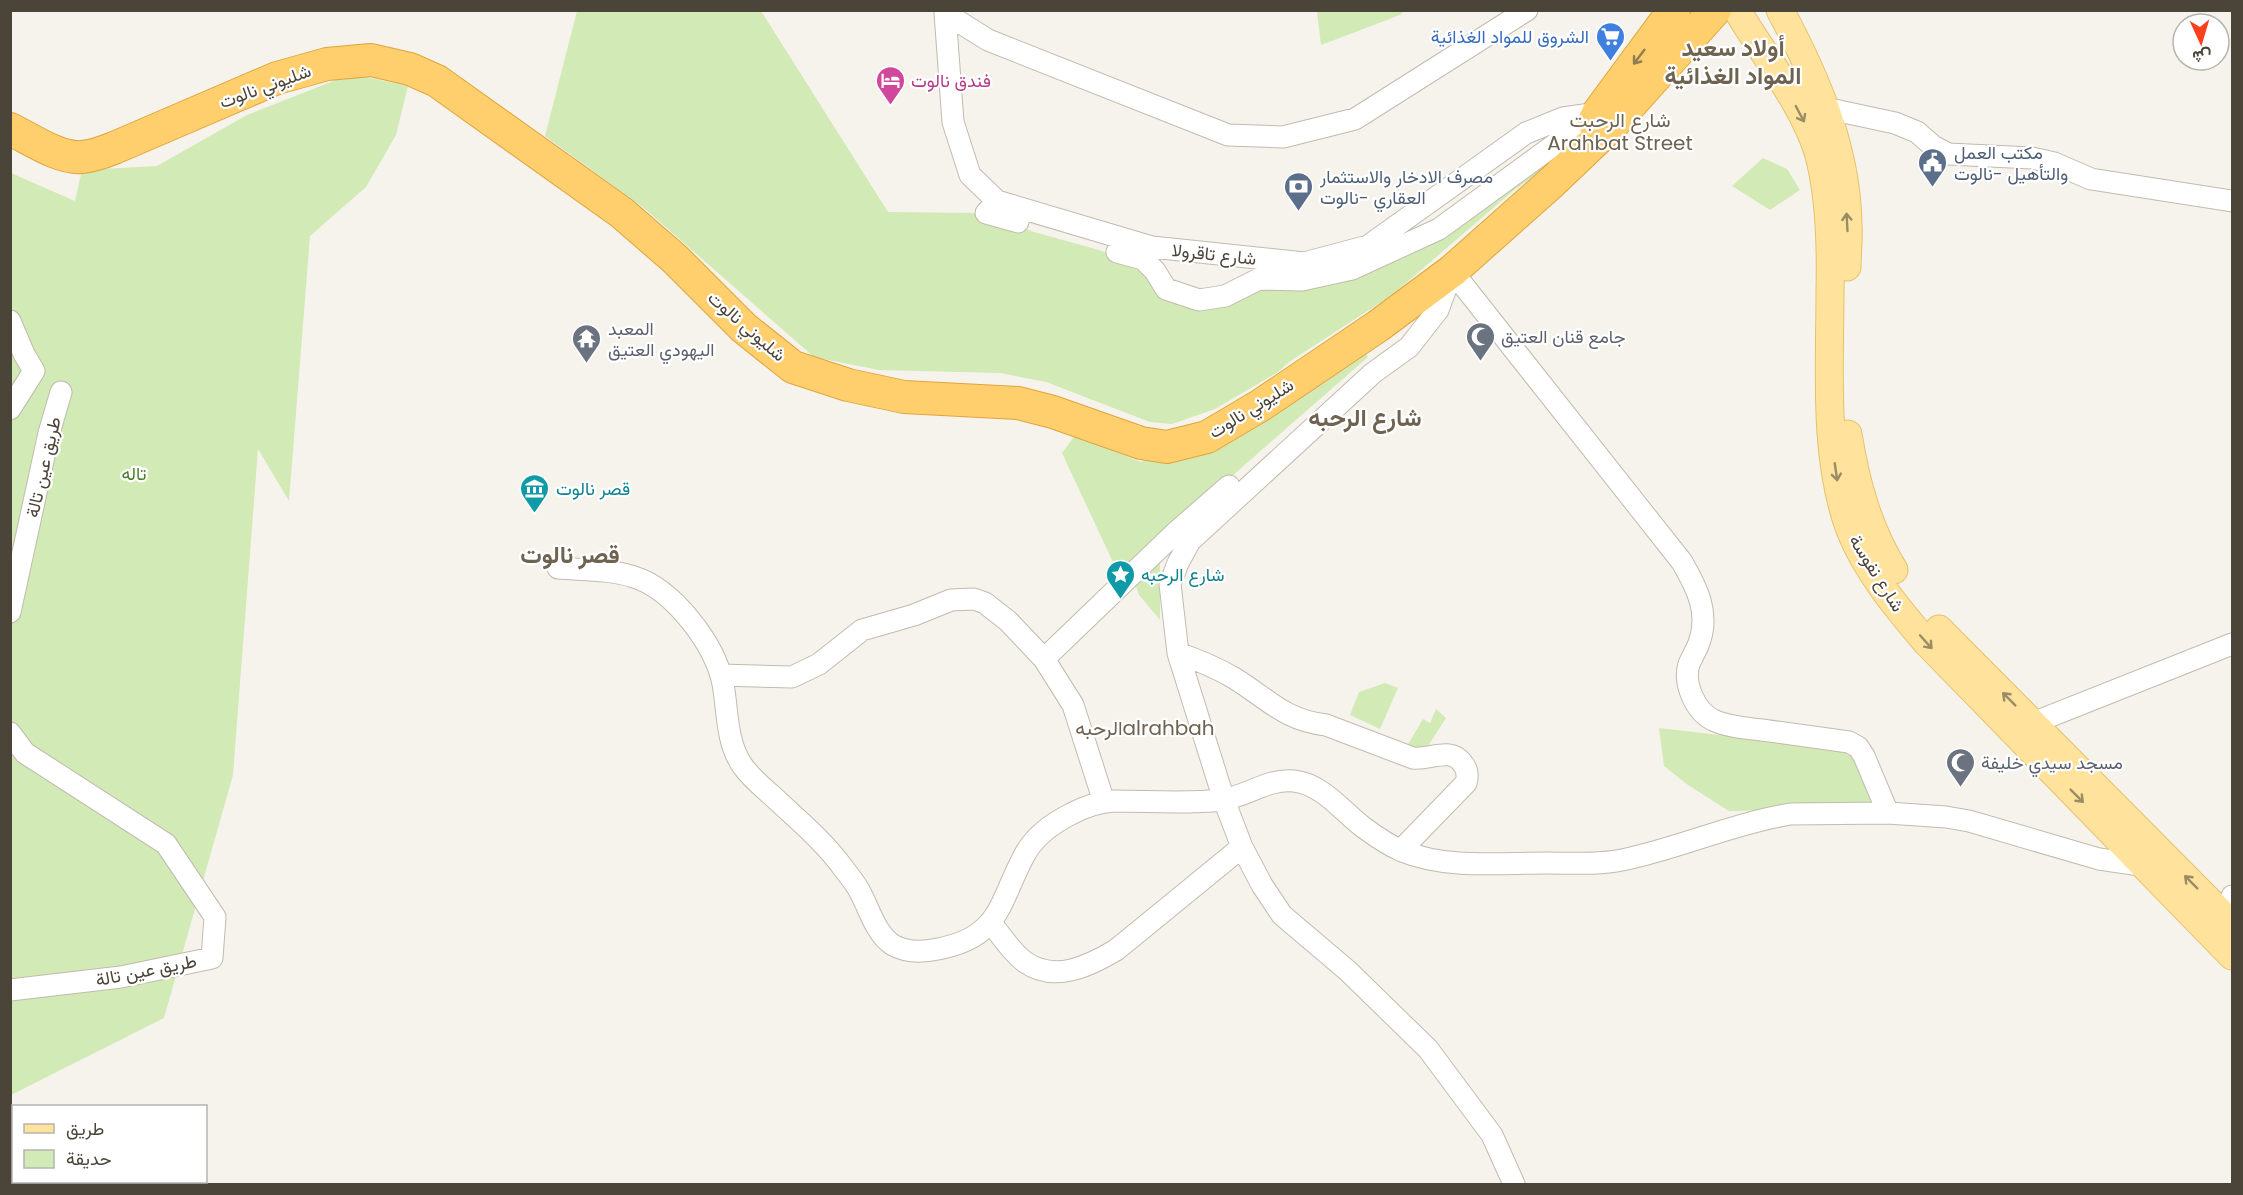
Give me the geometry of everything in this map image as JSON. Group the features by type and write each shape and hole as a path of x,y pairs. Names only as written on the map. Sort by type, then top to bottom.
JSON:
{"highway":[{"path":"1581,154 1598,113 1674,10"},
{"path":"1581,154 1613,124 1716,10"},
{"name":"شليوني نالوت","path":"10,129 60,153 80,158 114,148 277,78 327,64 371,60 410,69 437,81 622,213 675,259 744,328 794,367 848,385 904,397 1018,403 1053,412 1141,443 1167,447 1207,437 1262,405 1378,326 1452,272 1581,154"}],"main road":[{"name":"شارع نفوسة","path":"1737,10 1781,79 1807,126 1818,153 1830,241 1831,407 1836,476 1850,531 1890,599 1926,642 2232,956"},
{"name":"شارع نفوسة","path":"1780,10 1807,60 1834,133 1841,159 1848,225 1842,365 1847,426 1854,470 1866,512 1880,547 1904,587 1937,627 2033,723 2231,913"}],"street":[{"path":"945,12 988,40 1228,135 1283,137 1355,119 1527,10"},
{"name":"شارع تاقرولا","path":"945,12 953,122 970,175 997,201 1152,248 1304,263 1368,246 1526,134 1563,118 1598,113"},
{"path":"1825,108 1895,123 1917,132 1933,146 1948,154 2032,158 2091,179 2232,201"},
{"path":"997,201 986,213 1143,259 1155,271 1166,289 1199,300 1225,296 1259,279 1302,280 1352,269 1431,232 1456,217 1598,113"},
{"path":"1452,272 1682,562 1696,587 1702,607 1704,626 1689,666 1688,685 1698,707 1712,719 1733,726 1848,742 1858,747 1888,813"},
{"path":"1452,272 1438,310 1421,332 1399,356 1373,373 1190,541 1170,584 1178,653 1224,800 1242,847 1262,885 1282,915 1348,971 1428,1049 1492,1135 1514,1185"},
{"path":"10,321 34,371 10,409"},
{"path":"1044,659 1175,533 1367,364 1387,357 1399,356"},
{"name":"طريق عين تالة","path":"10,612 49,433 61,392"},
{"path":"558,568 629,575 645,581 693,621 721,675 726,720 732,743 742,765 832,853 861,893 881,933 893,945 908,951 927,951 956,946 975,937 991,923 1005,902 1027,850 1044,831 1081,809 1104,802 1224,800 1275,782 1292,780 1307,783 1321,791 1371,833 1401,850 1426,859 1452,863 1620,861 1790,814 1888,813 1969,821 2080,855 2146,866"},
{"path":"721,675 792,677 819,664 862,630 914,615 951,600 963,598 986,603 1016,629 1044,659 1073,705 1104,802"},
{"path":"2033,723 2232,644"},
{"path":"1178,653 1214,667 1232,677 1290,716 1326,724 1413,758 1422,759 1448,754 1462,761 1468,776 1466,783 1401,850"},
{"name":"طريق عين تالة","path":"10,733 25,753 166,844 215,917 212,958 121,978 10,990"},
{"path":"991,923 1023,961 1052,972 1068,971 1100,959 1116,950 1242,847"}],"green space":[{"path":"1317,10 1404,11 1400,15 1321,45"},
{"path":"577,11 761,11 888,212 980,213 1034,232 1099,250 1199,293 1439,229 1571,135 1574,147 1513,191 1392,295 1289,362 1278,372 1215,409 1172,424 1150,422 1046,382 1000,373 879,370 814,357 645,209 545,136"},
{"name":"تاله","path":"351,74 408,86 396,135 366,187 310,236 289,501 258,449 233,775 164,1018 11,1095 11,173 75,201 82,170 157,166 247,115"},
{"path":"1763,158 1787,169 1800,190 1770,210 1732,186"},
{"path":"1359,343 1368,357 1119,575 1062,453 1078,431 1111,450 1141,462 1208,440"},
{"path":"1158,558 1160,564 1160,620 1139,595 1134,579"},
{"path":"1385,683 1398,688 1380,729 1350,715 1359,692"},
{"path":"1436,709 1446,718 1424,752 1407,746 1423,719 1430,723"},
{"path":"1659,728 1840,749 1859,758 1881,806 1729,811 1688,785 1664,766"}],"place":[{"name":"الشروق للمواد الغذائية","path":"1610,62"},
{"name":"فندق نالوت","path":"890,106"},
{"name":"مكتب العمل والتأهيل -نالوت","path":"1933,188"},
{"name":"مصرف الادخار والاستثمار العقاري -نالوت","path":"1299,212"},
{"name":"جامع قنان العتيق","path":"1480,362"},
{"name":"المعبد اليهودي العتيق","path":"587,364"},
{"name":"قصر نالوت","path":"535,514"},
{"name":"شارع الرحبه","path":"1120,600"},
{"name":"مسجد سيدي خليفة","path":"1960,788"}],"district":[{"name":"أولاد سعيد المواد الغذائية","path":"1733,61"},
{"name":"شارع الرحبت Arahbat Street","path":"1620,132"},
{"name":"شارع الرحبه","path":"1365,417"},
{"name":"قصر نالوت","path":"570,554"},
{"name":"الرحبهalrahbah","path":"1145,728"}]}
